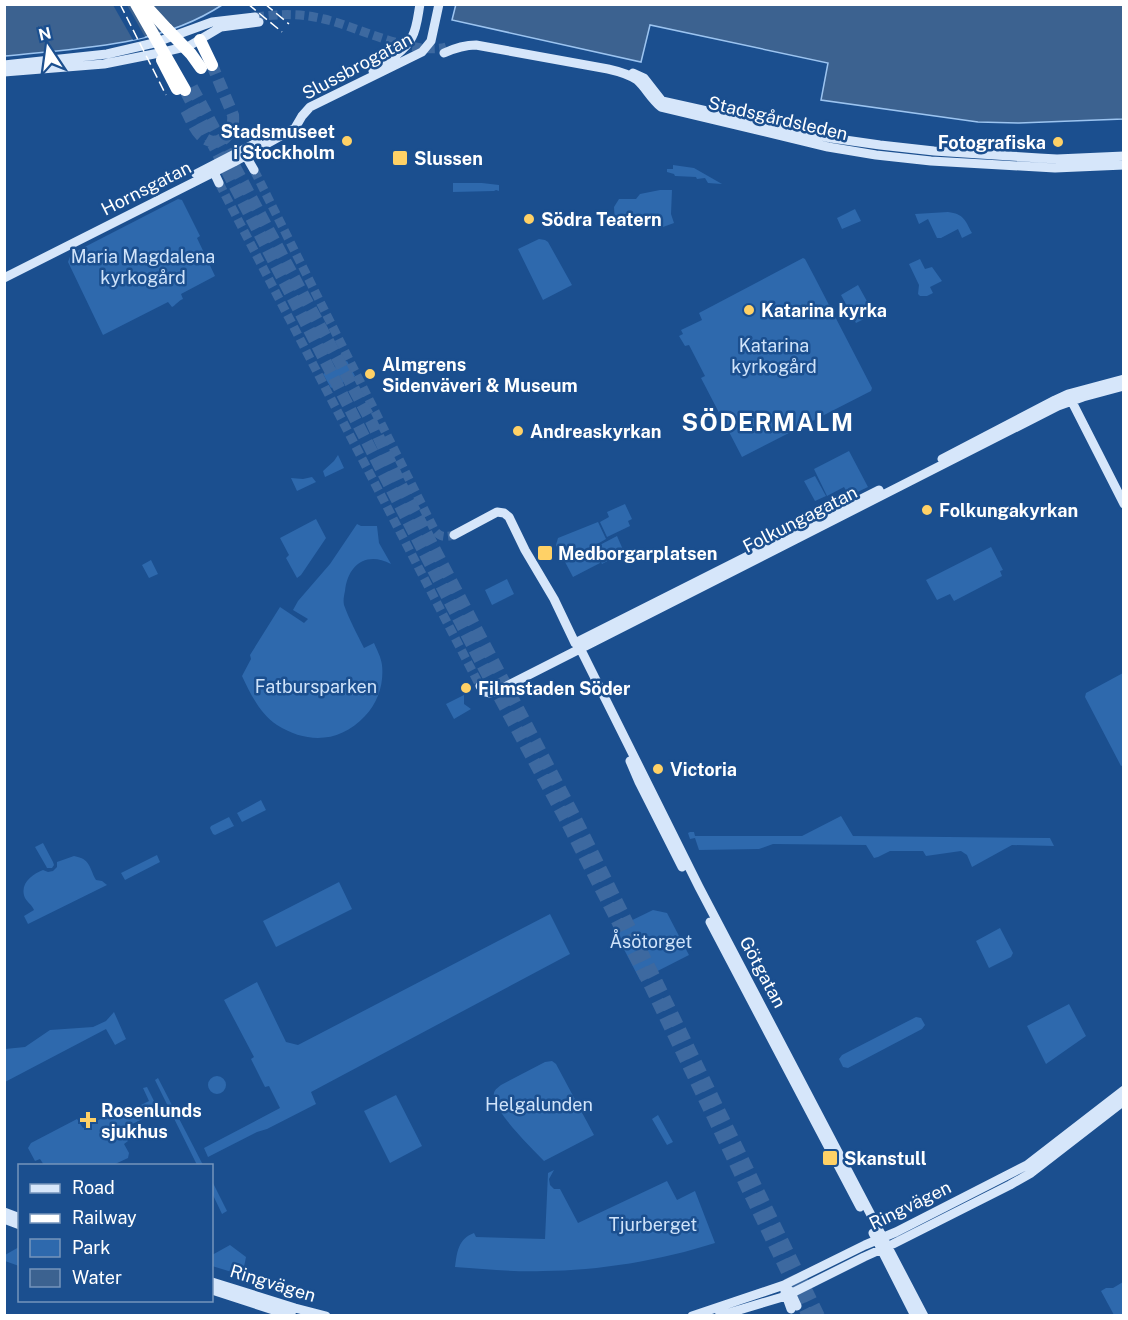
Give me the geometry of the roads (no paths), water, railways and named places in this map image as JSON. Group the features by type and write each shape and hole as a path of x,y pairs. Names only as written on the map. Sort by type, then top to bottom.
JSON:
{"highway":[{"path":"140,5 191,54 207,66 195,36"},
{"path":"140,5 183,89 156,48"}],"street":[{"name":"Slussbrogatan","path":"299,118 306,105 379,68 408,44 413,37 420,4"},
{"name":"Slussbrogatan","path":"299,118 310,107 422,52 431,41 439,4"},
{"path":"4,72 104,64 221,27 257,20"},
{"path":"4,65 189,46 195,36"},
{"name":"Stadsgårdsleden","path":"445,50 476,45 618,71 637,80 654,102 661,107 828,147 876,155 931,161 1124,156"},
{"name":"Hornsgatan","path":"4,278 212,169 234,154 299,118"},
{"name":"Hornsgatan","path":"4,273 179,186 196,174 246,156 291,131 295,128 299,118"},
{"path":"234,154 246,156 254,170"},
{"name":"Stadsgårdsleden","path":"1008,160 1055,168 1124,165"},
{"path":"212,169 219,183"},
{"name":"Folkungagatan","path":"487,690 1058,406 1070,397 1124,379"},
{"name":"Folkungagatan","path":"1070,397 1124,386"},
{"path":"1070,397 1124,504"},
{"name":"Götgatan","path":"454,535 494,513 504,513 509,517 525,550 558,606 658,821 833,1160 924,1316"},
{"name":"Ringvägen","path":"994,1187 1027,1165 1124,1090"},
{"name":"Ringvägen","path":"719,1316 787,1291 994,1187 1031,1173 1124,1101"},
{"name":"Götgatan","path":"882,1243 915,1316"},
{"name":"Ringvägen","path":"213,1282 326,1316"},
{"name":"Ringvägen","path":"213,1290 292,1316"},
{"path":"787,1291 794,1308"},
{"name":"Ringvägen","path":"692,1316 787,1291"}],"water":[{"path":"456,4 1123,5 1123,119 1019,123 978,122 821,100 828,63 650,25 641,62 452,20"},
{"path":"4,5 222,5 171,30 144,37 89,47 5,56"}],"tunnel":[{"path":"255,17 273,15 315,17 418,48 446,47"},
{"path":"186,110 196,129 204,138 216,142 229,133 233,115 212,65"},
{"path":"192,87 371,421 399,481 574,815 819,1316"},
{"path":"185,90 650,986 808,1316"},
{"path":"254,170 435,531 439,535 454,535"},
{"path":"219,183 480,686"}],"railway":[{"path":"120,4 166,95"},
{"path":"248,4 282,32"},
{"path":"265,4 289,24"}],"place":[{"name":"Stadsmuseet i Stockholm","path":"347,141"},
{"name":"Fotografiska","path":"1058,142"},
{"name":"Slussen","path":"400,158"},
{"name":"Södra Teatern","path":"529,219"},
{"name":"Katarina kyrka","path":"749,310"},
{"name":"Almgrens Sidenväveri & Museum","path":"370,374"},
{"name":"Andreaskyrkan","path":"518,431"},
{"name":"Folkungakyrkan","path":"927,510"},
{"name":"Medborgarplatsen","path":"545,553"},
{"name":"Filmstaden Söder","path":"466,688"},
{"name":"Victoria","path":"658,769"},
{"name":"Rosenlunds sjukhus","path":"88,1120"},
{"name":"Skanstull","path":"830,1158"}],"district":[{"name":"SÖDERMALM","path":"768,422"}],"park label":[{"name":"Maria Magdalena kyrkogård","path":"143,266"},
{"name":"Katarina kyrkogård","path":"774,355"},
{"name":"Fatbursparken","path":"316,686"},
{"name":"Åsötorget","path":"651,941"},
{"name":"Helgalunden","path":"539,1104"},
{"name":"Tjurberget","path":"653,1224"}]}
